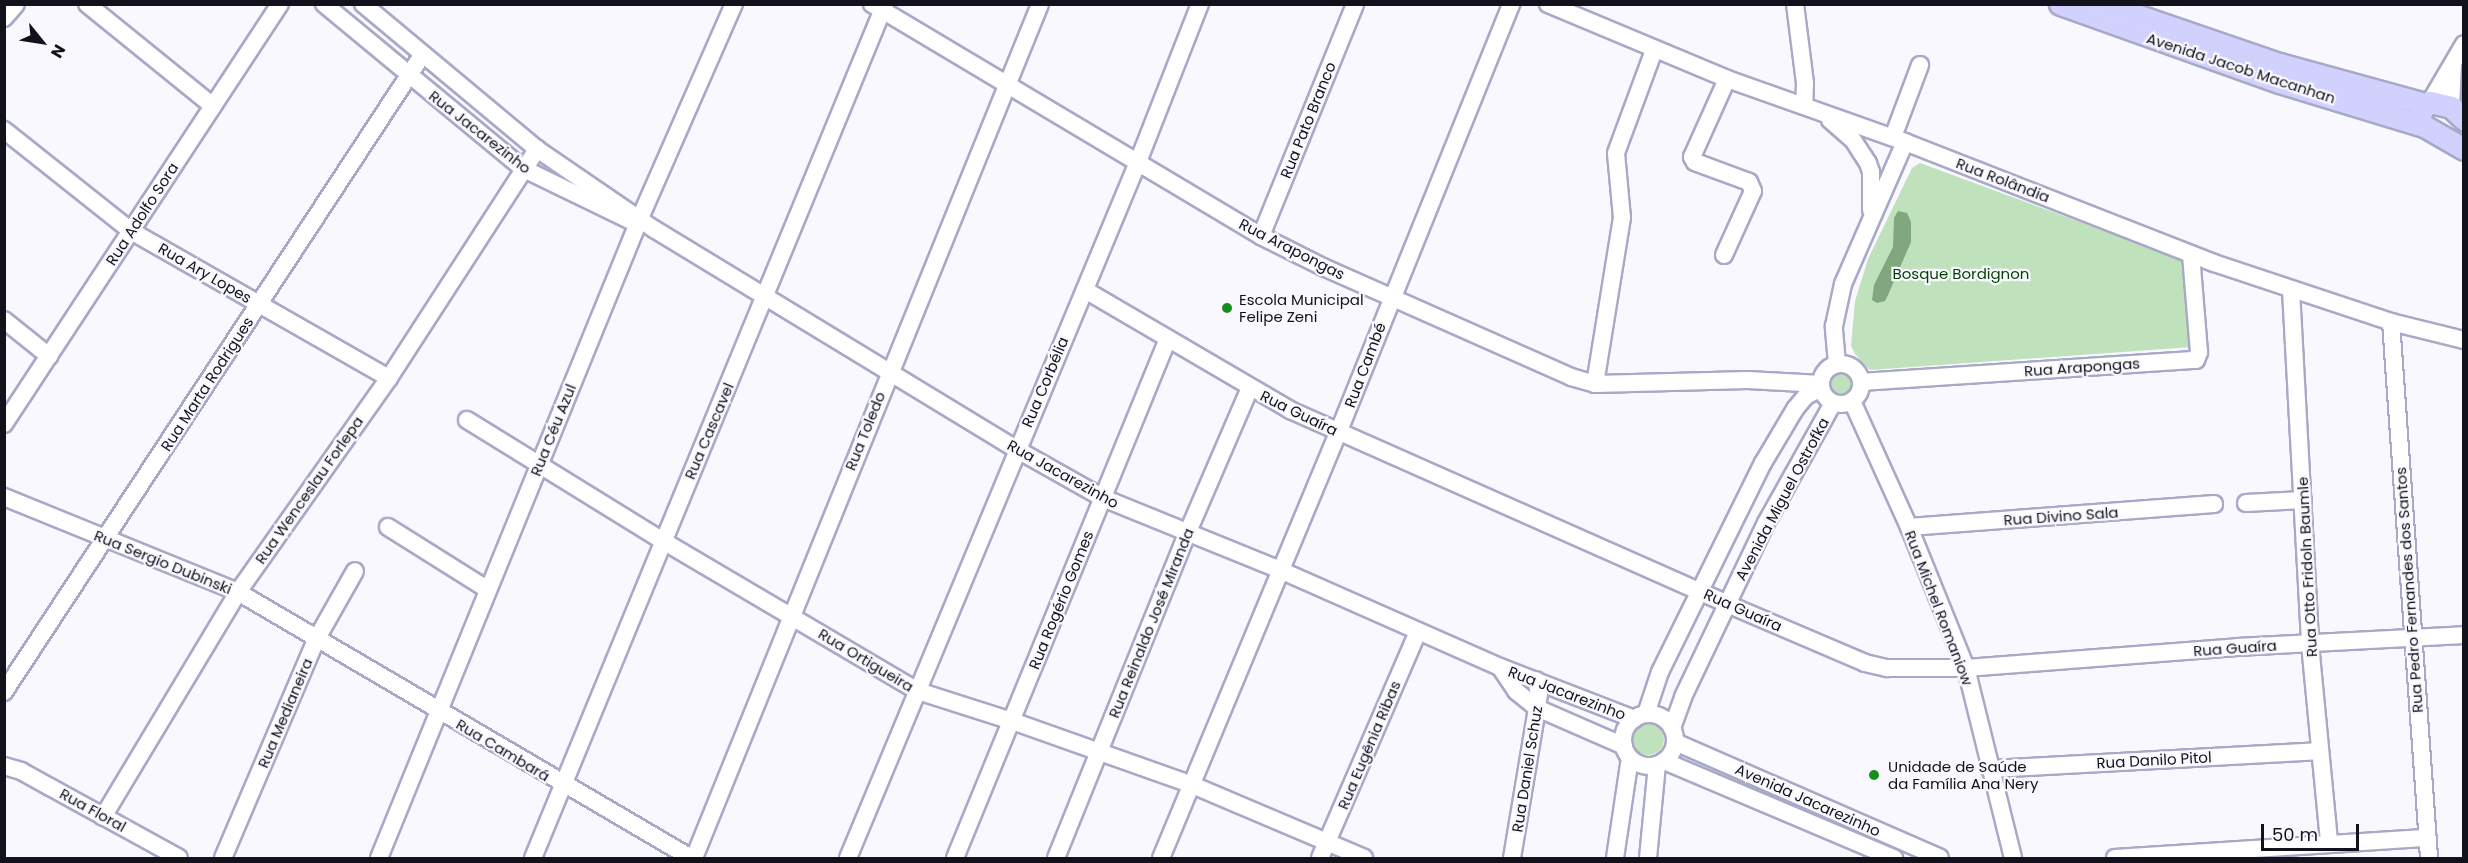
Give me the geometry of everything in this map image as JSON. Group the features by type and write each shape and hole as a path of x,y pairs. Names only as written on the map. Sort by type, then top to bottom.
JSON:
{"main road":[{"name":"Avenida Jacob Macanhan","path":"2060,4 2279,82 2424,126 2463,149"},
{"name":"Avenida Jacob Macanhan","path":"2104,4 2279,64 2457,113"},
{"path":"2424,126 2420,119 2427,103"}],"street":[{"path":"4,18 16,4"},
{"path":"87,4 213,106"},
{"name":"Rua Adolfo Sora","path":"4,424 280,4"},
{"name":"Rua Jacarezinho","path":"324,4 522,168 644,223"},
{"name":"Rua Jacarezinho","path":"363,4 537,148 644,223 1016,449 1103,498 1280,570 1500,667 1589,703 1640,716"},
{"name":"Rua Céu Azul","path":"379,858 440,712 487,589 644,223 734,4"},
{"name":"Rua Toledo","path":"692,858 1040,4"},
{"name":"Rua Corbélia","path":"848,858 1016,449 1138,162 1200,4"},
{"name":"Rua Pato Branco","path":"1262,236 1355,4"},
{"name":"Rua Cambé","path":"1161,858 1338,433 1511,4"},
{"name":"Rua Rolândia","path":"1548,4 1727,79 1899,140 2191,254 2291,290 2391,322 2463,340"},
{"path":"1795,4 1805,83 1804,106"},
{"name":"Rua Arapongas","path":"880,7 1262,236 1323,267 1571,377 1595,384 1748,380 1821,386"},
{"name":"Rua Cascavel","path":"533,858 766,297 880,7"},
{"path":"2427,103 2453,64 2463,44"},
{"path":"1595,384 1622,218 1616,153 1654,50"},
{"name":"Rua Marta Rodrigues","path":"4,692 423,54"},
{"path":"2453,64 2457,113"},
{"path":"1837,364 1834,326 1843,284 1899,140 1920,65"},
{"path":"1724,255 1753,191 1749,182 1695,162 1692,157 1727,79"},
{"path":"1821,112 1853,140 1868,163 1871,172 1870,217"},
{"name":"Rua Ary Lopes","path":"4,130 131,231 388,378"},
{"name":"Rua Wenceslau Forlepa","path":"103,817 238,592 388,378 537,148"},
{"name":"Rua Arapongas","path":"1861,382 2196,360 2199,352 2191,254"},
{"name":"Rua Guaíra","path":"1085,290 1167,341 1250,388 1338,433 1865,663 1887,668 1966,668 2463,635"},
{"name":"Rua Otto Fridoln Baumle","path":"2291,290 2310,644 2329,843"},
{"path":"4,320 49,356"},
{"name":"Rua Pedro Fernandes dos Santos","path":"2391,322 2428,858"},
{"name":"Rua Rogério Gomes","path":"955,858 1167,341"},
{"path":"1837,364 1853,368 1861,382 1858,394 1852,401 1845,404 1833,403 1825,397 1821,386 1824,373 1837,364"},
{"name":"Avenida Miguel Ostrofka","path":"1640,716 1699,590 1763,463 1806,396 1821,386"},
{"name":"Rua Reinaldo José Miranda","path":"1056,858 1187,534 1250,388"},
{"name":"Rua Michel Romaniow","path":"1852,401 1909,527 1966,668 2013,858"},
{"name":"Avenida Miguel Ostrofka","path":"1673,735 1727,603 1766,523 1833,403"},
{"name":"Rua Ortigueira","path":"467,420 663,541 918,691 1100,751 1190,784 1323,851 1364,858"},
{"name":"Rua Sergio Dubinski","path":"4,497 238,592 316,640"},
{"path":"2246,503 2303,500"},
{"name":"Rua Divino Sala","path":"1909,527 2214,504"},
{"path":"388,527 487,589"},
{"name":"Rua Medianeira","path":"223,858 316,640 354,571"},
{"name":"Rua Eugênia Ribas","path":"1323,851 1418,631"},
{"name":"Rua Cambará","path":"316,640 562,785 692,858"},
{"name":"Rua Jacarezinho","path":"1500,667 1516,691 1538,708 1627,752"},
{"name":"Rua Daniel Schuz","path":"1512,858 1538,708 1539,694 1536,680"},
{"path":"1615,858 1627,752 1625,730 1640,716 1662,717 1673,735 1670,754 1661,762 1643,765 1627,752"},
{"name":"Avenida Jacarezinho","path":"1673,735 1940,858"},
{"name":"Rua Danilo Pitol","path":"1990,768 2319,751"},
{"path":"1648,858 1661,762"},
{"name":"Avenida Jacarezinho","path":"1661,762 1874,854 1894,858"},
{"name":"Rua Floral","path":"4,766 21,771 179,858"},
{"path":"2115,858 2427,838"}],"green space":[{"name":"Bosque Bordignon","path":"1920,163 2188,262 2192,347 1870,370 1855,354 1851,346 1855,301 1868,259 1912,168"},
{"path":"1840,368 1850,373 1855,383 1850,393 1840,398 1830,393 1825,383 1830,373"},
{"path":"1648,723 1660,727 1664,739 1660,751 1648,755 1636,751 1632,739 1636,727"}],"shaded area":[{"path":"1898,211 1907,213 1911,222 1911,242 1885,301 1877,303 1872,300 1874,285 1893,247 1894,218"}],"place":[{"name":"Escola Municipal Felipe Zeni","path":"1227,308"},
{"name":"Unidade de Saúde da Família Ana Nery","path":"1874,775"}]}
